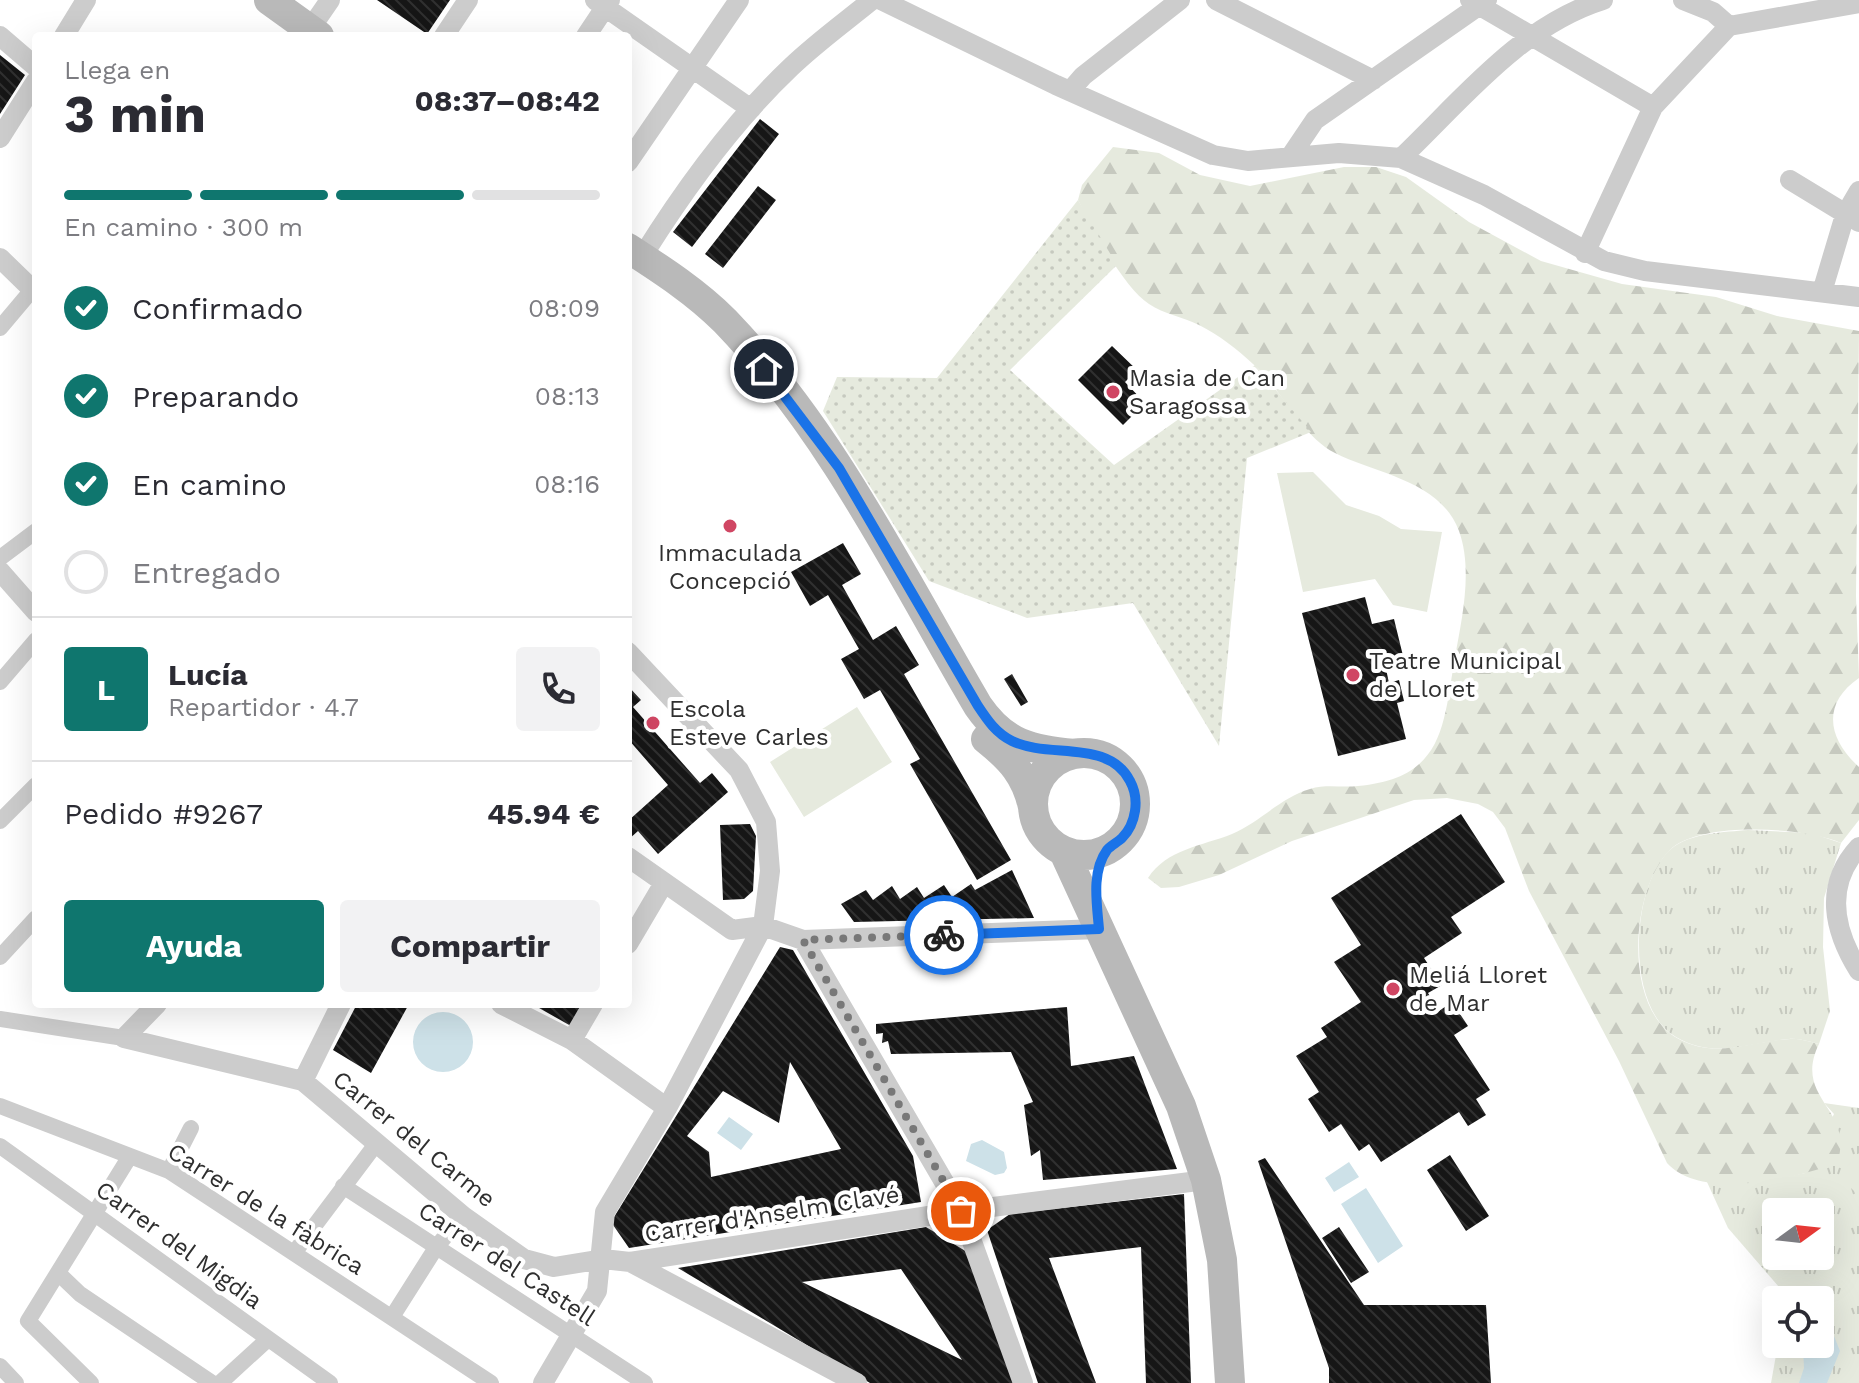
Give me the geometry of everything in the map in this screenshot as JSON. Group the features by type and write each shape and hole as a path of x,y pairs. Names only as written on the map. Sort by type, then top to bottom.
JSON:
{"main road":[{"path":"269,0 314,32"},
{"path":"633,251 726,322 806,420 839,468 995,730 1027,746 1096,755 1116,763 1134,791 1132,823 1128,832 1107,850 1093,855 1064,852"},
{"path":"633,251 723,341 809,451 973,725 1023,776 1042,834 1064,852 1181,1106 1206,1180 1222,1260 1230,1383"},
{"path":"1033,807 1036,791 1048,769 1075,754"},
{"path":"1099,929 1096,884 1107,850"},
{"path":"1114,956 1141,993 1175,1056 1213,1151 1235,1243 1244,1383"}],"street":[{"path":"66,32 86,0"},
{"path":"315,32 330,0"},
{"path":"447,32 468,0"},
{"path":"632,156 739,0"},
{"path":"633,251 672,211 751,109 791,66 872,0"},
{"path":"881,0 1070,91 1224,158 1248,161 1339,153 1401,158 1484,195 1585,253 1645,271 1859,297"},
{"path":"1070,91 1083,76 1180,0"},
{"path":"1216,0 1373,80"},
{"path":"1401,158 1530,36 1570,11 1603,0"},
{"path":"1683,0 1713,12 1729,26"},
{"path":"1290,157 1315,120 1479,2 1530,36 1653,107"},
{"path":"588,32 603,3 751,109"},
{"path":"1585,253 1653,107 1729,26 1859,3"},
{"path":"0,36 32,64"},
{"path":"0,138 32,87"},
{"path":"1790,180 1852,218"},
{"path":"1822,292 1852,218 1859,191"},
{"path":"0,258 32,290"},
{"path":"0,328 32,294"},
{"path":"0,558 32,534"},
{"path":"0,571 32,607"},
{"path":"0,682 32,645"},
{"path":"543,1383 597,1291 603,1259 605,1212 667,1108 763,926 770,871 766,822 739,770 632,656"},
{"path":"0,821 32,789"},
{"path":"1859,847 1839,880 1834,914 1842,944 1859,971"},
{"path":"632,860 732,930 763,926 803,940 1099,929"},
{"path":"632,937 664,883"},
{"path":"0,957 32,922"},
{"path":"803,940 961,1211 1023,1383"},
{"path":"124,1038 153,1008"},
{"path":"303,1081 339,1008"},
{"path":"509,1008 572,1040 667,1108"},
{"path":"572,1040 591,1008"},
{"name":"Carrer del Carme","path":"0,1019 124,1038 303,1081 463,1216 524,1259 554,1267 603,1259"},
{"name":"Carrer de la fàbrica","path":"0,1106 169,1171 491,1383"},
{"path":"169,1171 191,1128"},
{"path":"294,1253 376,1144"},
{"name":"Carrer del Migdia","path":"0,1146 330,1383"},
{"path":"91,1383 28,1321 130,1156"},
{"name":"Carrer d'Anselm Clavé","path":"630,1262 961,1211 1206,1180"},
{"name":"Carrer del Castell","path":"343,1186 645,1383"},
{"path":"392,1317 437,1246 463,1216"},
{"path":"603,1259 630,1262 829,1376 857,1383"},
{"path":"58,1273 80,1294 212,1383"},
{"path":"220,1383 268,1339"},
{"path":"0,1366 16,1383"}],"green space":[{"path":"1113,147 1159,153 1200,175 1250,186 1344,167 1376,167 1406,177 1469,222 1541,261 1622,284 1716,297 1777,316 1859,331 1856,596 1859,678 1839,699 1833,722 1841,745 1859,767 1859,820 1841,843 1804,833 1753,830 1704,834 1684,841 1670,850 1657,868 1640,919 1638,947 1648,1001 1660,1023 1677,1038 1705,1048 1719,1049 1790,1039 1819,1044 1813,1063 1813,1078 1838,1129 1841,1145 1837,1163 1773,1180 1724,1184 1682,1175 1667,1163 1619,1061 1529,891 1505,828 1493,812 1478,804 1447,798 1414,800 1292,841 1219,875 1179,887 1161,888 1148,878 1175,854 1232,834 1299,793 1328,786 1358,786 1387,781 1408,772 1424,760 1435,744 1447,705 1466,578 1459,531 1450,514 1437,500 1422,489 1335,453 1323,445 1301,424 1263,374 1241,353 1193,322 1149,304 1129,285 1078,200 1082,185"},
{"path":"1078,200 1117,265 1010,370 1114,465 1255,365 1311,432 1247,458 1219,746 1133,603 1027,618 929,581 823,411 837,377 937,378"},
{"path":"1313,472 1346,505 1379,516 1401,529 1442,532 1427,612 1393,605 1375,579 1303,592 1277,473"},
{"path":"857,707 892,762 804,817 770,762"},
{"path":"1748,830 1811,833 1841,843 1824,898 1823,947 1830,1011 1819,1044 1793,1039 1719,1049 1690,1044 1659,1022 1648,1000 1641,974 1639,946 1647,889 1657,866 1671,849 1687,840 1708,834"},
{"path":"1824,1103 1859,1108 1859,1383 1771,1383 1775,1358 1834,1358 1834,1286 1778,1286 1764,1270 1834,1270 1834,1198 1762,1198 1762,1267 1728,1228 1707,1182 1770,1180 1805,1173 1834,1114"},
{"path":"1859,1153 1859,1196 1839,1176"}],"shaded area":[{"path":"443,1012 464,1021 473,1042 464,1063 443,1072 422,1063 413,1042 422,1021"},
{"path":"729,1117 753,1134 741,1150 717,1133"},
{"path":"982,1140 1004,1152 1007,1168 1004,1173 995,1175 966,1161 971,1144"},
{"path":"1349,1162 1359,1177 1334,1192 1325,1178"},
{"path":"1366,1188 1403,1246 1378,1263 1341,1204"},
{"path":"1834,1336 1840,1351 1827,1383 1799,1383 1804,1358 1834,1358"}],"building":[{"path":"377,0 450,0 428,32"},
{"path":"0,55 25,75 0,114"},
{"path":"760,119 779,134 692,247 673,232"},
{"path":"758,186 776,200 723,268 705,254"},
{"name":"Masia de Can Saragossa","path":"1112,346 1137,370 1125,382 1145,403 1123,425 1078,380"},
{"path":"843,543 861,574 842,585 873,640 896,626 919,665 904,674 1011,860 977,880 910,764 920,759 880,690 864,699 841,659 859,649 828,595 810,606 791,572"},
{"name":"Teatre Municipal de Lloret","path":"1365,597 1372,624 1394,619 1405,664 1386,669 1389,683 1399,680 1404,701 1397,703 1406,739 1338,756 1302,613"},
{"path":"1012,674 1028,702 1021,706 1004,679"},
{"path":"632,690 641,700 633,707 700,783 712,773 728,792 658,854 638,831 632,836 632,817 668,785 632,744"},
{"name":"Meliá Lloret de Mar","path":"1461,814 1505,882 1451,917 1462,933 1424,958 1442,985 1428,993 1439,1011 1452,1002 1468,1026 1454,1035 1490,1090 1476,1099 1486,1115 1468,1126 1459,1112 1381,1162 1369,1144 1359,1151 1341,1124 1329,1132 1308,1099 1319,1092 1296,1056 1327,1037 1321,1028 1361,1002 1334,962 1361,945 1331,898"},
{"path":"750,824 756,836 753,891 744,899 723,900 720,825"},
{"path":"1012,870 1034,918 854,922 841,904 866,890 873,900 892,886 900,899 917,887 924,898 944,885 952,897 971,884 975,890"},
{"path":"780,947 793,950 913,1156 921,1202 629,1248 611,1222","holes":["790,1062 841,1149 711,1177 709,1152 687,1136 723,1091 779,1123"]},
{"path":"1067,1007 1071,1066 1134,1056 1177,1169 1043,1180 1040,1150 1031,1156 1024,1105 1033,1102 1011,1052 891,1054 888,1041 882,1043 883,1033 876,1034 876,1024"},
{"path":"355,1008 407,1008 371,1073 333,1050"},
{"path":"539,1008 590,1008 578,1030"},
{"path":"1450,1155 1489,1216 1466,1231 1427,1170"},
{"path":"1265,1158 1364,1305 1486,1305 1491,1383 1329,1383 1329,1368 1258,1161"},
{"path":"1184,1194 1191,1383 1146,1383 1141,1247 1049,1258 1096,1383 1038,1383 987,1230 1010,1214"},
{"path":"926,1227 967,1252 1015,1383 870,1383 678,1268","holes":["901,1269 962,1360 802,1282"]},
{"path":"1339,1227 1369,1272 1351,1283 1322,1238"}],"way so far":[{"path":"944,935 803,940 961,1211"}],"place":[{"name":"Masia de Can Saragossa","path":"1113,392"},
{"name":"Immaculada Concepció","path":"730,526"},
{"name":"Teatre Municipal de Lloret","path":"1353,675"},
{"name":"Escola Esteve Carles","path":"653,723"},
{"name":"Meliá Lloret de Mar","path":"1393,989"}],"route":[{"path":"764,369 806,420 839,468 995,730 1027,746 1105,758 1122,769 1134,791 1132,823 1128,832 1107,850 1096,884 1099,929 944,935"}]}
